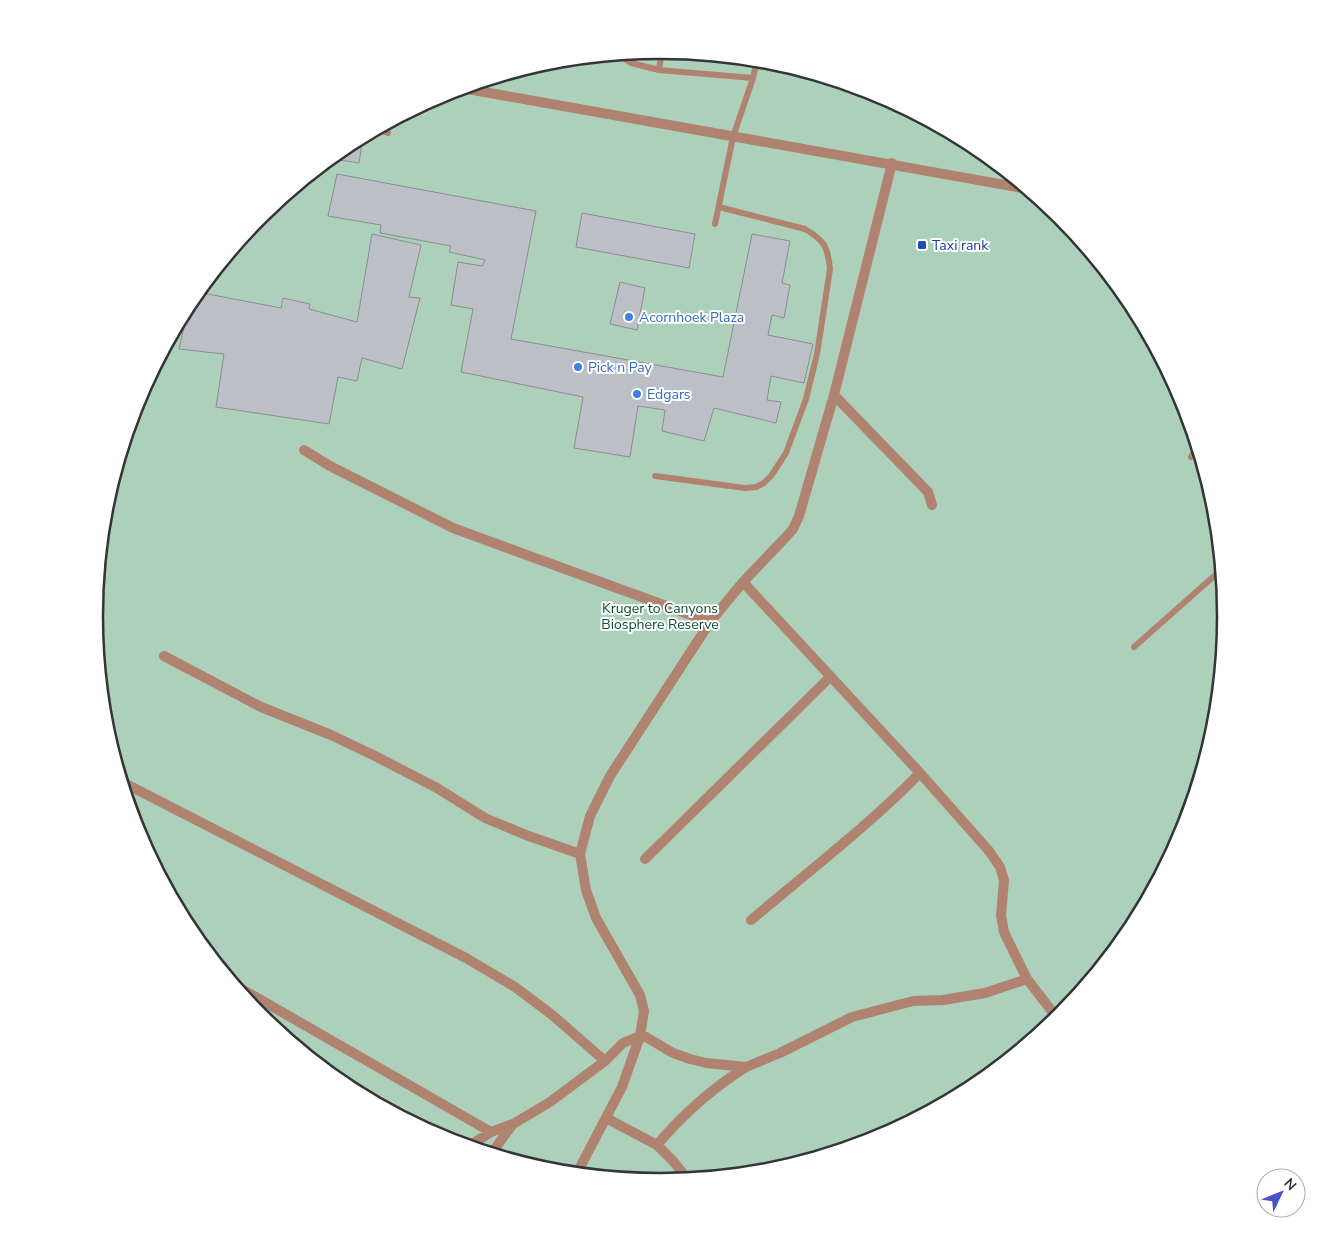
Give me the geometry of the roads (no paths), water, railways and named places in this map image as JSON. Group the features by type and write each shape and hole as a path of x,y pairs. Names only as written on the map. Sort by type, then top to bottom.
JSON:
{"street":[{"path":"475,90 734,137 892,163 1015,187"},
{"path":"580,1168 622,1087 640,1036 644,1011 640,995 596,918 586,890 580,854 590,816 610,776 710,622 743,582 785,538 799,516 834,395 892,163"},
{"path":"834,395 928,492 932,505"},
{"path":"304,450 339,471 453,528 710,622"},
{"path":"743,582 920,773 1000,866 1004,880 1001,915 1004,932 1027,979 1053,1013"},
{"path":"164,656 262,707 331,735 375,756 437,788 485,818 580,854"},
{"path":"645,859 830,677"},
{"path":"750,920 876,814 920,773"},
{"path":"129,786 466,958 515,987 551,1014 605,1061"},
{"path":"657,1145 675,1124 708,1093 746,1067 780,1053 852,1017 913,1001 943,1000 985,994 1027,979"},
{"path":"250,994 491,1132"},
{"path":"474,1142 491,1132 513,1124 550,1102 605,1061 623,1044 640,1036 646,1037 673,1053 690,1059 706,1063 746,1067"},
{"path":"606,1118 657,1145 683,1173"},
{"path":"495,1149 513,1124"}],"lane":[{"path":"659,70 661,59"},
{"path":"626,60 631,64 659,70 754,78"},
{"path":"715,224 734,137 754,78 756,67"},
{"path":"655,476 745,488 756,487 764,483 771,476 786,453 806,399 817,354 830,269 825,246 817,236 805,229 719,207"},
{"path":"1191,457 1193,453"},
{"path":"1134,647 1216,574"}],"place":[{"name":"Taxi rank","path":"922,245"},
{"name":"Acornhoek Plaza","path":"629,317"},
{"name":"Pick n Pay","path":"578,367"},
{"name":"Edgars","path":"637,394"}],"park label":[{"name":"Kruger to Canyons Biosphere Reserve","path":"660,616"}]}
